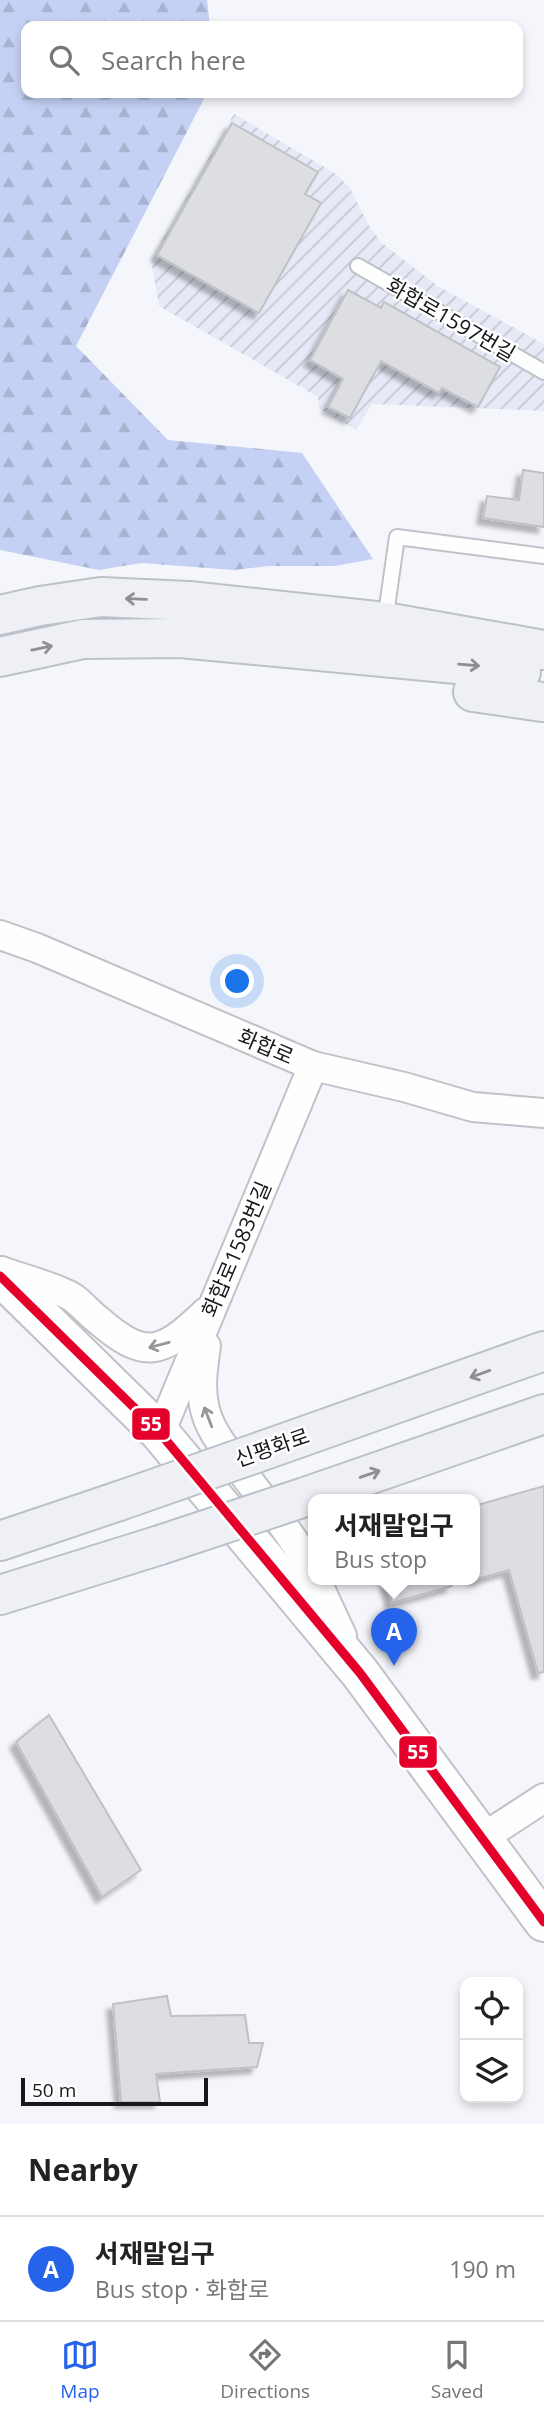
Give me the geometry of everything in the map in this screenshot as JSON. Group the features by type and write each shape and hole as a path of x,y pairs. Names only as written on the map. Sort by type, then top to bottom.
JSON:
{"highway":[{"path":"0,614 101,597 544,626"},
{"path":"386,614 544,650"},
{"path":"0,657 83,639 180,638 488,667 543,689"},
{"name":"신평화로","path":"0,1541 544,1351"},
{"path":"311,1494 544,1414"},
{"path":"0,1595 308,1495"},
{"path":"0,1530 70,1517"},
{"path":"0,1615 150,1547"}],"main road":[{"path":"0,1276 160,1433 360,1674 544,1922"}],"street":[{"name":"화합로","path":"0,935 37,948 313,1066 404,1087 473,1107 544,1113"},
{"name":"화합로1583번길","path":"160,1433 313,1066"},
{"path":"0,1270 71,1296 118,1336 135,1346 149,1349 167,1344 182,1335 213,1306"},
{"path":"213,1306 201,1380 209,1422 257,1492 298,1544 308,1564"},
{"path":"318,1585 360,1674"},
{"path":"481,1839 544,1798"}],"lane":[{"name":"화합로1597번길","path":"358,266 544,372"},
{"path":"386,614 397,537 544,556"}],"shaded area":[{"path":"234,114 336,174 349,187 369,226 382,243 439,287 544,344 544,411 372,404 356,430 319,408 318,397 159,306 151,260"}],"green space":[{"path":"0,0 207,0 209,21 21,21 21,98 204,98 76,346 168,440 302,453 373,559 335,566 268,566 234,570 141,563 99,570 0,550"}],"building":[{"path":"232,123 318,172 305,194 321,203 259,313 157,255"},
{"path":"348,290 381,308 384,302 500,367 478,407 442,388 439,393 381,361 350,418 328,407 343,379 310,360"},
{"path":"523,470 544,473 544,527 483,518 487,496 519,500"},
{"path":"544,1486 544,1672 538,1673 509,1570 480,1578 480,1504"},
{"path":"387,1585 452,1585 452,1586 392,1603"},
{"path":"49,1715 141,1870 102,1897 16,1742"},
{"path":"167,1996 171,2016 245,2015 249,2043 263,2043 257,2067 156,2074 160,2102 121,2102 113,2004"}],"transit line":[{"name":"55","path":"0,1276 160,1433 360,1673 544,1922"}],"place":[{"name":"서재말입구","path":"394,1666"}]}
